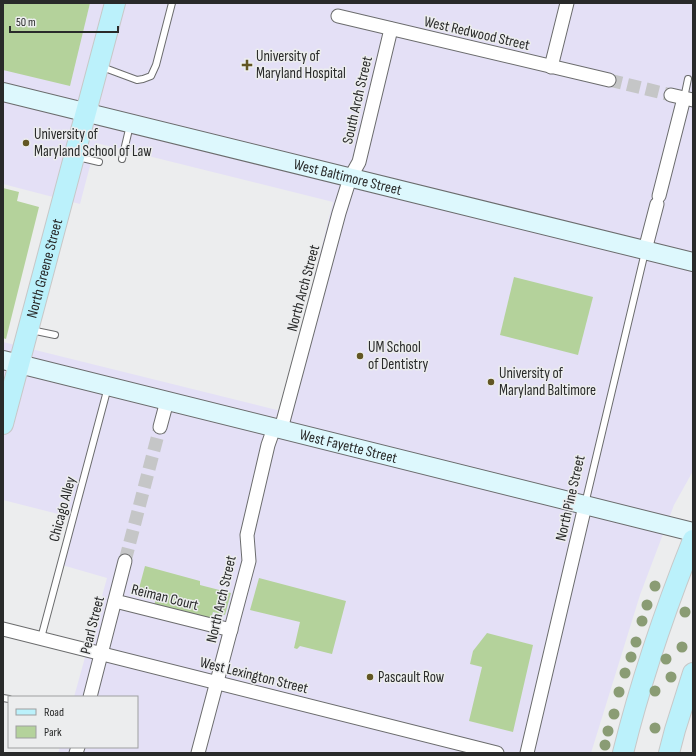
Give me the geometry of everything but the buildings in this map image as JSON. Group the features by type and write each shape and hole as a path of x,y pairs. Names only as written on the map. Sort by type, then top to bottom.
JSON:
{"main road":[{"name":"North Greene Street","path":"3,424 11,362 28,329 115,3"},
{"name":"West Baltimore Street","path":"3,92 693,262"},
{"name":"West Fayette Street","path":"11,362 693,532"},
{"path":"623,753 648,664 665,612 693,540"},
{"path":"670,753 675,730 693,673"}],"street":[{"path":"551,67 567,3"},
{"name":"West Redwood Street","path":"338,16 609,80"},
{"name":"South Arch Street","path":"350,178 359,162 390,29"},
{"path":"645,250 688,99 671,95"},
{"name":"North Arch Street","path":"198,753 249,562 247,535 268,445 277,429 350,178"},
{"path":"160,427 167,401"},
{"name":"North Pine Street","path":"527,753 585,506"},
{"name":"Pearl Street","path":"90,696 125,561"},
{"name":"Reiman Court","path":"115,601 231,630"},
{"name":"West Lexington Street","path":"3,629 497,753"}],"lane":[{"path":"98,66 137,80 151,76 156,65 172,3"},
{"path":"688,79 688,99"},
{"path":"122,159 130,123"},
{"path":"74,156 99,162"},
{"name":"North Pine Street","path":"585,506 645,250"},
{"path":"28,329 55,335"},
{"name":"Chicago Alley","path":"41,638 108,386"}],"shaded area":[{"name":"University of Maryland Baltimore","path":"3,3 693,3 693,471 674,505 640,595 591,753 58,753 60,748 138,748 138,696 74,696 107,578 62,565 74,518 3,500 3,342 281,411 333,202 96,143 80,204 3,184"}],"green space":[{"path":"3,3 90,3 70,86 3,70"},
{"path":"3,188 19,192 17,201 39,207 6,339 3,338"},
{"path":"514,277 593,297 578,355 500,335"},
{"path":"145,566 200,581 200,585 231,593 225,615 213,612 210,622 154,607 156,597 138,592"},
{"path":"259,578 346,601 332,654 300,646 297,649 294,648 300,622 250,610"},
{"path":"487,633 533,645 513,732 469,721 482,667 470,664 473,651"}],"tunnel":[{"path":"609,80 671,95"},
{"path":"125,561 160,427"}],"place":[{"name":"University of Maryland Hospital","path":"247,65"},
{"name":"University of Maryland School of Law","path":"26,143"},
{"name":"UM School of Dentistry","path":"360,356"},
{"name":"University of Maryland Baltimore","path":"491,382"},
{"name":"Pascault Row","path":"370,677"}]}
